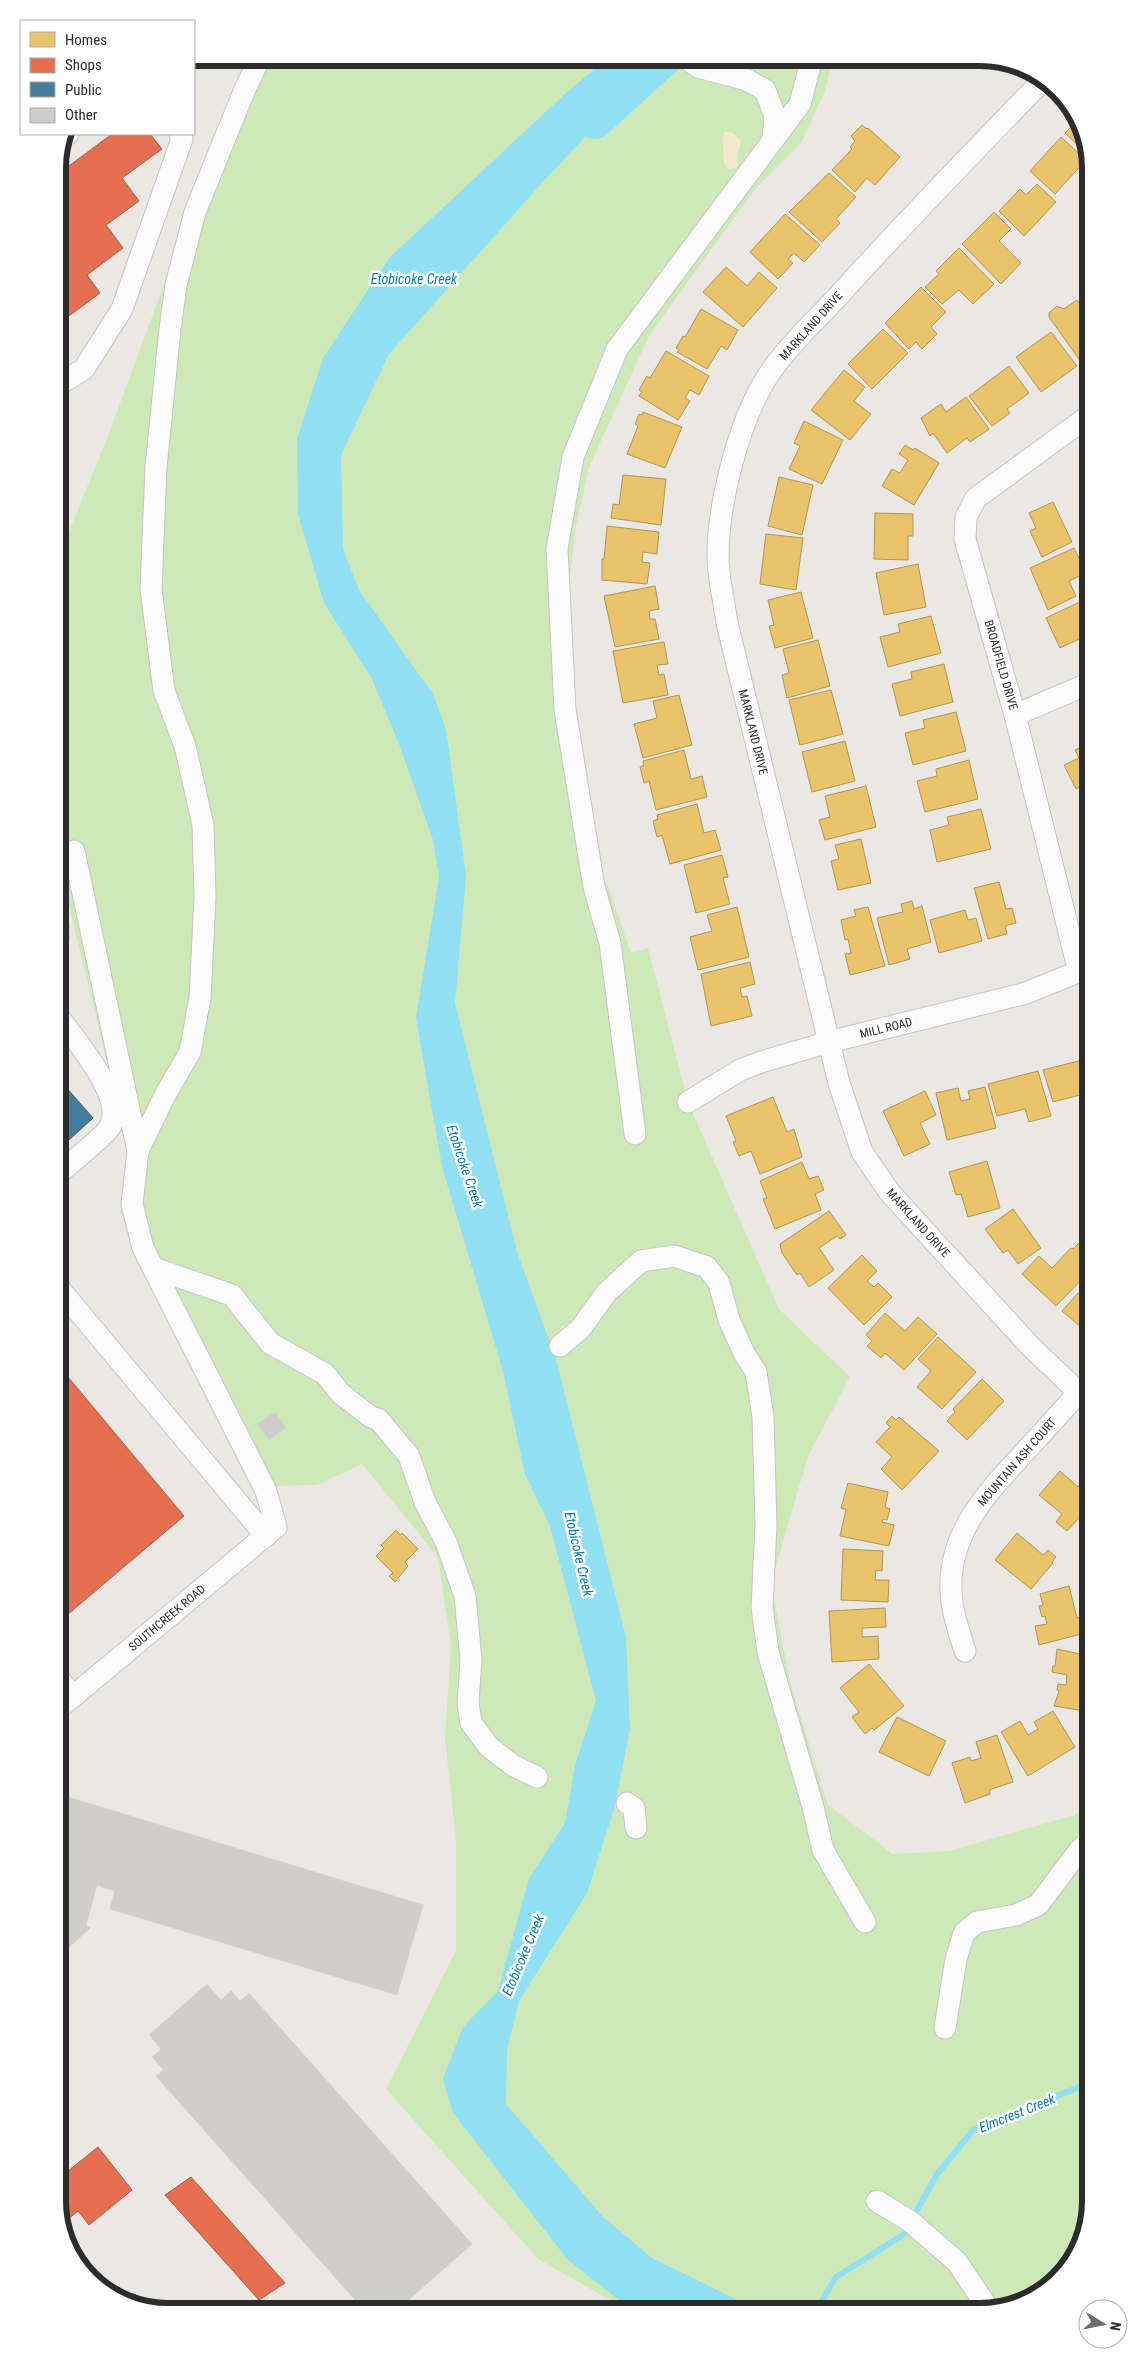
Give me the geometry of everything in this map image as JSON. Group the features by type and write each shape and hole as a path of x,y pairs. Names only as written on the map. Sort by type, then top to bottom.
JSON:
{"street":[{"path":"138,1151 165,1095 190,1052 200,998 205,897 203,825 185,746 164,691 152,589 156,467 170,329 176,285 195,212 256,66"},
{"path":"704,66 747,80 765,90 775,116 773,140"},
{"path":"635,1134 610,943 594,887 565,710 557,549 573,457 616,350 800,104 810,66"},
{"name":"MARKLAND DRIVE","path":"1039,84 904,223 778,362 759,390 732,464 720,526 718,556 727,623 839,1083 862,1152 890,1193 1031,1347 1082,1396"},
{"path":"66,380 84,370 122,309 182,139 180,135"},
{"name":"BROADFIELD DRIVE","path":"1082,421 976,498 966,518 965,539 1082,958"},
{"path":"1015,715 1082,686"},
{"path":"74,851 138,1151 132,1204 143,1248 266,1491 271,1532"},
{"name":"MILL ROAD","path":"688,1102 740,1070 829,1042 1026,993 1082,970"},
{"path":"66,1028 108,1088 112,1111 110,1128 66,1167"},
{"path":"560,1346 580,1329 607,1292 641,1261 674,1256 707,1267 719,1283 729,1320 744,1353 756,1372 763,1417 766,1525 762,1607 768,1652 824,1850 865,1922"},
{"path":"153,1268 232,1295 270,1343 325,1374 341,1394 371,1417 378,1419 408,1456 425,1502 446,1542 465,1596 471,1660 468,1703 471,1723 489,1747 514,1766 537,1777"},
{"path":"66,1296 271,1532"},
{"name":"MOUNTAIN ASH COURT","path":"965,1651 956,1623 951,1592 952,1561 962,1531 994,1485 1082,1400"},
{"name":"SOUTHCREEK ROAD","path":"66,1701 271,1532"},
{"path":"627,1803 634,1808 636,1828"},
{"path":"945,2028 956,1959 964,1933 977,1922 1016,1914 1038,1905 1082,1848"},
{"path":"877,2201 911,2222 957,2262 984,2303"}],"green space":[{"path":"245,66 831,66 825,91 801,143 755,189 650,334 589,467 576,525 568,590 568,675 600,877 608,886 631,953 648,948 688,1102 779,1309 850,1377 808,1456 771,1583 790,1682 828,1805 893,1854 949,1851 1075,1815 1082,1810 1081,2214 1076,2234 1065,2258 1042,2282 1019,2295 987,2303 616,2303 538,2259 386,2089 456,1951 456,1840 445,1738 451,1646 438,1557 362,1464 317,1485 278,1486 266,1491 254,1491 156,1297 120,1212 130,1156 66,894 66,539 109,433"}],"sand":[{"path":"725,132 731,132 741,141 737,156 738,166 734,169 727,169 724,162 722,138"}],"water":[{"name":"Etobicoke Creek","path":"598,66 652,66 541,184 389,354 341,455 343,549 359,590 433,694 446,729 466,876 455,1003 517,1252 556,1359 626,1637 630,1729 615,1806 587,1893 519,2001 507,2050 506,2104 603,2217 652,2258 744,2303 623,2303 568,2260 453,2113 443,2079 463,2027 498,1991 529,1878 565,1823 575,1765 596,1701 550,1526 525,1474 503,1371 442,1167 416,1018 439,877 433,840 399,744 372,679 324,603 298,514 297,439 323,358 389,258 566,93"}],"building: Homes":[{"path":"862,125 868,128 900,157 875,185 867,178 855,192 832,170 852,149 850,147 855,141 851,136"},
{"path":"1072,126 1080,147 1065,133"},
{"path":"1061,137 1081,155 1082,165 1055,194 1030,171"},
{"path":"829,173 856,197 836,219 840,223 822,242 789,212"},
{"path":"1037,184 1056,202 1024,236 999,211 1020,189 1026,195"},
{"path":"994,212 1011,229 999,241 1021,263 1001,284 962,244"},
{"path":"785,214 820,245 804,262 794,253 788,259 793,263 778,279 750,252"},
{"path":"959,248 994,284 973,304 959,290 942,304 925,287 939,274 936,271"},
{"path":"726,267 747,286 759,272 777,288 743,327 703,292"},
{"path":"921,287 946,312 931,327 937,334 922,349 916,342 909,349 885,323"},
{"path":"1077,300 1082,307 1081,362 1049,317 1049,313 1057,306 1064,309"},
{"path":"701,309 738,330 727,350 721,346 707,369 677,352 679,350 676,348 683,336 685,337"},
{"path":"883,329 908,353 872,389 848,364"},
{"path":"1051,332 1077,366 1041,392 1016,357"},
{"path":"666,351 709,376 699,395 690,390 685,398 690,401 678,420 639,396 642,392 639,390 647,376 650,378"},
{"path":"1009,366 1029,393 1007,409 1010,413 992,426 969,396"},
{"path":"844,370 865,387 854,401 871,414 850,440 811,410"},
{"path":"966,397 989,429 970,442 967,438 947,453 933,433 930,436 921,418 941,404 946,412"},
{"path":"643,412 682,427 665,468 627,454 638,426 635,424 639,414 642,415"},
{"path":"804,421 843,440 822,484 789,469 800,446 794,443"},
{"path":"905,445 913,450 915,448 939,463 914,505 882,486 892,469 900,473 908,460 899,454"},
{"path":"623,475 666,479 661,525 611,518 613,504 619,505"},
{"path":"779,477 813,485 802,535 768,526"},
{"path":"1053,502 1072,542 1042,557 1030,531 1036,528 1029,513"},
{"path":"875,513 913,514 913,536 908,536 908,560 874,559"},
{"path":"607,526 659,532 657,554 643,552 642,562 650,563 647,584 602,580 602,559 604,559"},
{"path":"766,534 803,538 796,590 760,584"},
{"path":"1074,548 1082,565 1082,575 1069,581 1076,596 1048,610 1030,568"},
{"path":"918,564 926,607 884,615 876,573"},
{"path":"655,586 659,609 649,611 650,619 655,619 659,639 615,647 604,596"},
{"path":"801,592 813,638 775,648 769,626 774,625 768,600"},
{"path":"1082,601 1082,638 1060,648 1046,618"},
{"path":"931,616 941,653 888,667 880,637 900,632 898,624"},
{"path":"818,640 830,686 787,698 782,675 789,673 783,649"},
{"path":"664,642 668,664 657,665 659,675 664,674 668,695 623,703 613,651"},
{"path":"944,664 953,702 900,716 892,684 912,679 911,672"},
{"path":"831,690 843,734 800,745 789,700"},
{"path":"679,695 692,745 643,758 634,724 657,718 653,701"},
{"path":"956,712 966,751 913,765 905,733 925,728 923,720"},
{"path":"845,741 855,781 812,792 802,752"},
{"path":"1082,747 1082,786 1076,789 1064,765 1079,758 1075,750"},
{"path":"684,750 691,779 702,776 707,797 656,810 649,781 644,783 640,767 644,765 643,761"},
{"path":"969,760 978,799 925,812 917,781 937,776 936,769"},
{"path":"866,786 876,827 825,840 819,820 830,817 825,796"},
{"path":"697,804 704,833 715,830 721,850 670,864 662,835 657,837 653,821 658,819 657,815"},
{"path":"981,809 991,849 937,862 930,830 949,825 947,817"},
{"path":"861,839 871,883 838,890 831,861 839,859 835,845"},
{"path":"722,855 728,877 723,878 730,904 696,913 684,865"},
{"path":"999,882 1006,909 1012,908 1016,923 1005,926 1007,934 988,939 974,888"},
{"path":"912,901 914,909 922,906 931,942 907,949 910,959 889,965 877,918 903,912 901,904"},
{"path":"737,907 749,957 698,970 690,937 712,931 707,915"},
{"path":"868,907 885,966 850,975 845,954 851,953 848,939 845,940 841,920 856,916 854,910"},
{"path":"965,910 968,920 976,918 982,941 939,953 930,920"},
{"path":"750,962 755,984 740,988 742,997 747,996 752,1016 711,1026 701,974"},
{"path":"1082,1060 1082,1095 1053,1102 1043,1070"},
{"path":"1038,1071 1051,1116 1029,1122 1025,1109 997,1116 988,1084"},
{"path":"985,1087 996,1128 947,1140 936,1093 958,1088 961,1101 970,1099 968,1091"},
{"path":"925,1091 936,1115 920,1123 930,1144 904,1156 883,1111"},
{"path":"773,1097 787,1132 794,1129 802,1157 760,1174 751,1151 739,1156 733,1142 736,1141 726,1116"},
{"path":"987,1161 1000,1208 968,1217 961,1194 956,1195 949,1172"},
{"path":"802,1162 809,1179 818,1176 824,1190 815,1194 821,1210 775,1229 763,1199 767,1198 760,1181"},
{"path":"1013,1209 1041,1248 1018,1264 1008,1250 1003,1253 985,1229"},
{"path":"829,1211 846,1235 840,1239 837,1236 819,1248 834,1270 809,1287 800,1273 797,1275 782,1253 780,1244"},
{"path":"1082,1240 1082,1279 1056,1306 1022,1274 1039,1256 1052,1268 1071,1248 1073,1249"},
{"path":"862,1255 877,1271 867,1281 874,1287 878,1283 892,1297 864,1325 828,1288"},
{"path":"1078,1293 1082,1296 1082,1328 1062,1311"},
{"path":"885,1313 905,1331 918,1317 937,1334 904,1370 885,1353 881,1358 867,1346 872,1341 866,1335"},
{"path":"938,1337 976,1372 942,1409 917,1387 931,1371 918,1359"},
{"path":"982,1379 1004,1401 967,1440 947,1421 955,1412 953,1409"},
{"path":"892,1416 896,1420 899,1417 939,1451 902,1490 881,1469 892,1457 876,1442 890,1427 886,1423"},
{"path":"1060,1471 1078,1487 1082,1482 1082,1515 1067,1531 1056,1522 1062,1514 1039,1495"},
{"path":"848,1483 888,1492 885,1507 890,1509 887,1520 883,1519 882,1522 894,1525 889,1546 840,1536 846,1510 841,1508"},
{"path":"396,1530 400,1535 402,1533 418,1549 405,1562 408,1566 395,1582 389,1576 393,1573 376,1556 384,1548 381,1545"},
{"path":"1017,1533 1043,1555 1048,1550 1056,1557 1031,1589 995,1560"},
{"path":"843,1549 883,1551 882,1571 876,1570 875,1580 889,1580 888,1602 841,1600"},
{"path":"1069,1586 1077,1618 1082,1616 1081,1634 1039,1645 1035,1626 1047,1624 1045,1616 1042,1617 1039,1606 1043,1605 1040,1594"},
{"path":"885,1608 886,1627 862,1628 862,1637 878,1636 879,1659 832,1662 829,1611"},
{"path":"1057,1649 1082,1654 1082,1711 1054,1706 1059,1691 1057,1690 1058,1684 1066,1685 1067,1675 1052,1672 1053,1666 1055,1666"},
{"path":"869,1664 904,1706 874,1730 872,1728 865,1734 852,1717 859,1712 840,1688"},
{"path":"1053,1711 1075,1747 1028,1776 1001,1732 1020,1721 1028,1735 1038,1729 1034,1722"},
{"path":"897,1717 946,1741 929,1776 879,1752"},
{"path":"997,1735 1013,1782 989,1790 990,1794 965,1803 952,1763 970,1757 971,1761 981,1758 976,1742"}],"building: Shops":[{"path":"111,135 151,135 162,149 122,178 139,201 106,225 123,248 87,275 100,293 66,318 66,168"},
{"path":"66,1375 184,1516 66,1616"},
{"path":"98,2147 132,2190 89,2225 78,2211 68,2219 66,2173"},
{"path":"191,2177 285,2283 259,2300 165,2195"}],"building: Public":[{"path":"66,1087 93,1118 66,1143"}],"building: Other":[{"path":"275,1412 286,1428 269,1440 257,1424"},
{"path":"66,1796 423,1905 397,1995 110,1909 115,1891 97,1885 86,1925 90,1928 66,1950"},
{"path":"207,1984 221,2000 231,1991 240,2001 249,1993 472,2244 405,2303 358,2303 156,2076 164,2070 152,2057 161,2049 149,2035"}],"waterway":[{"name":"Etobicoke Creek","path":"595,121 655,66"},
{"name":"Elmcrest Creek","path":"821,2303 836,2277 903,2235 937,2174 974,2129 1082,2086"}]}
